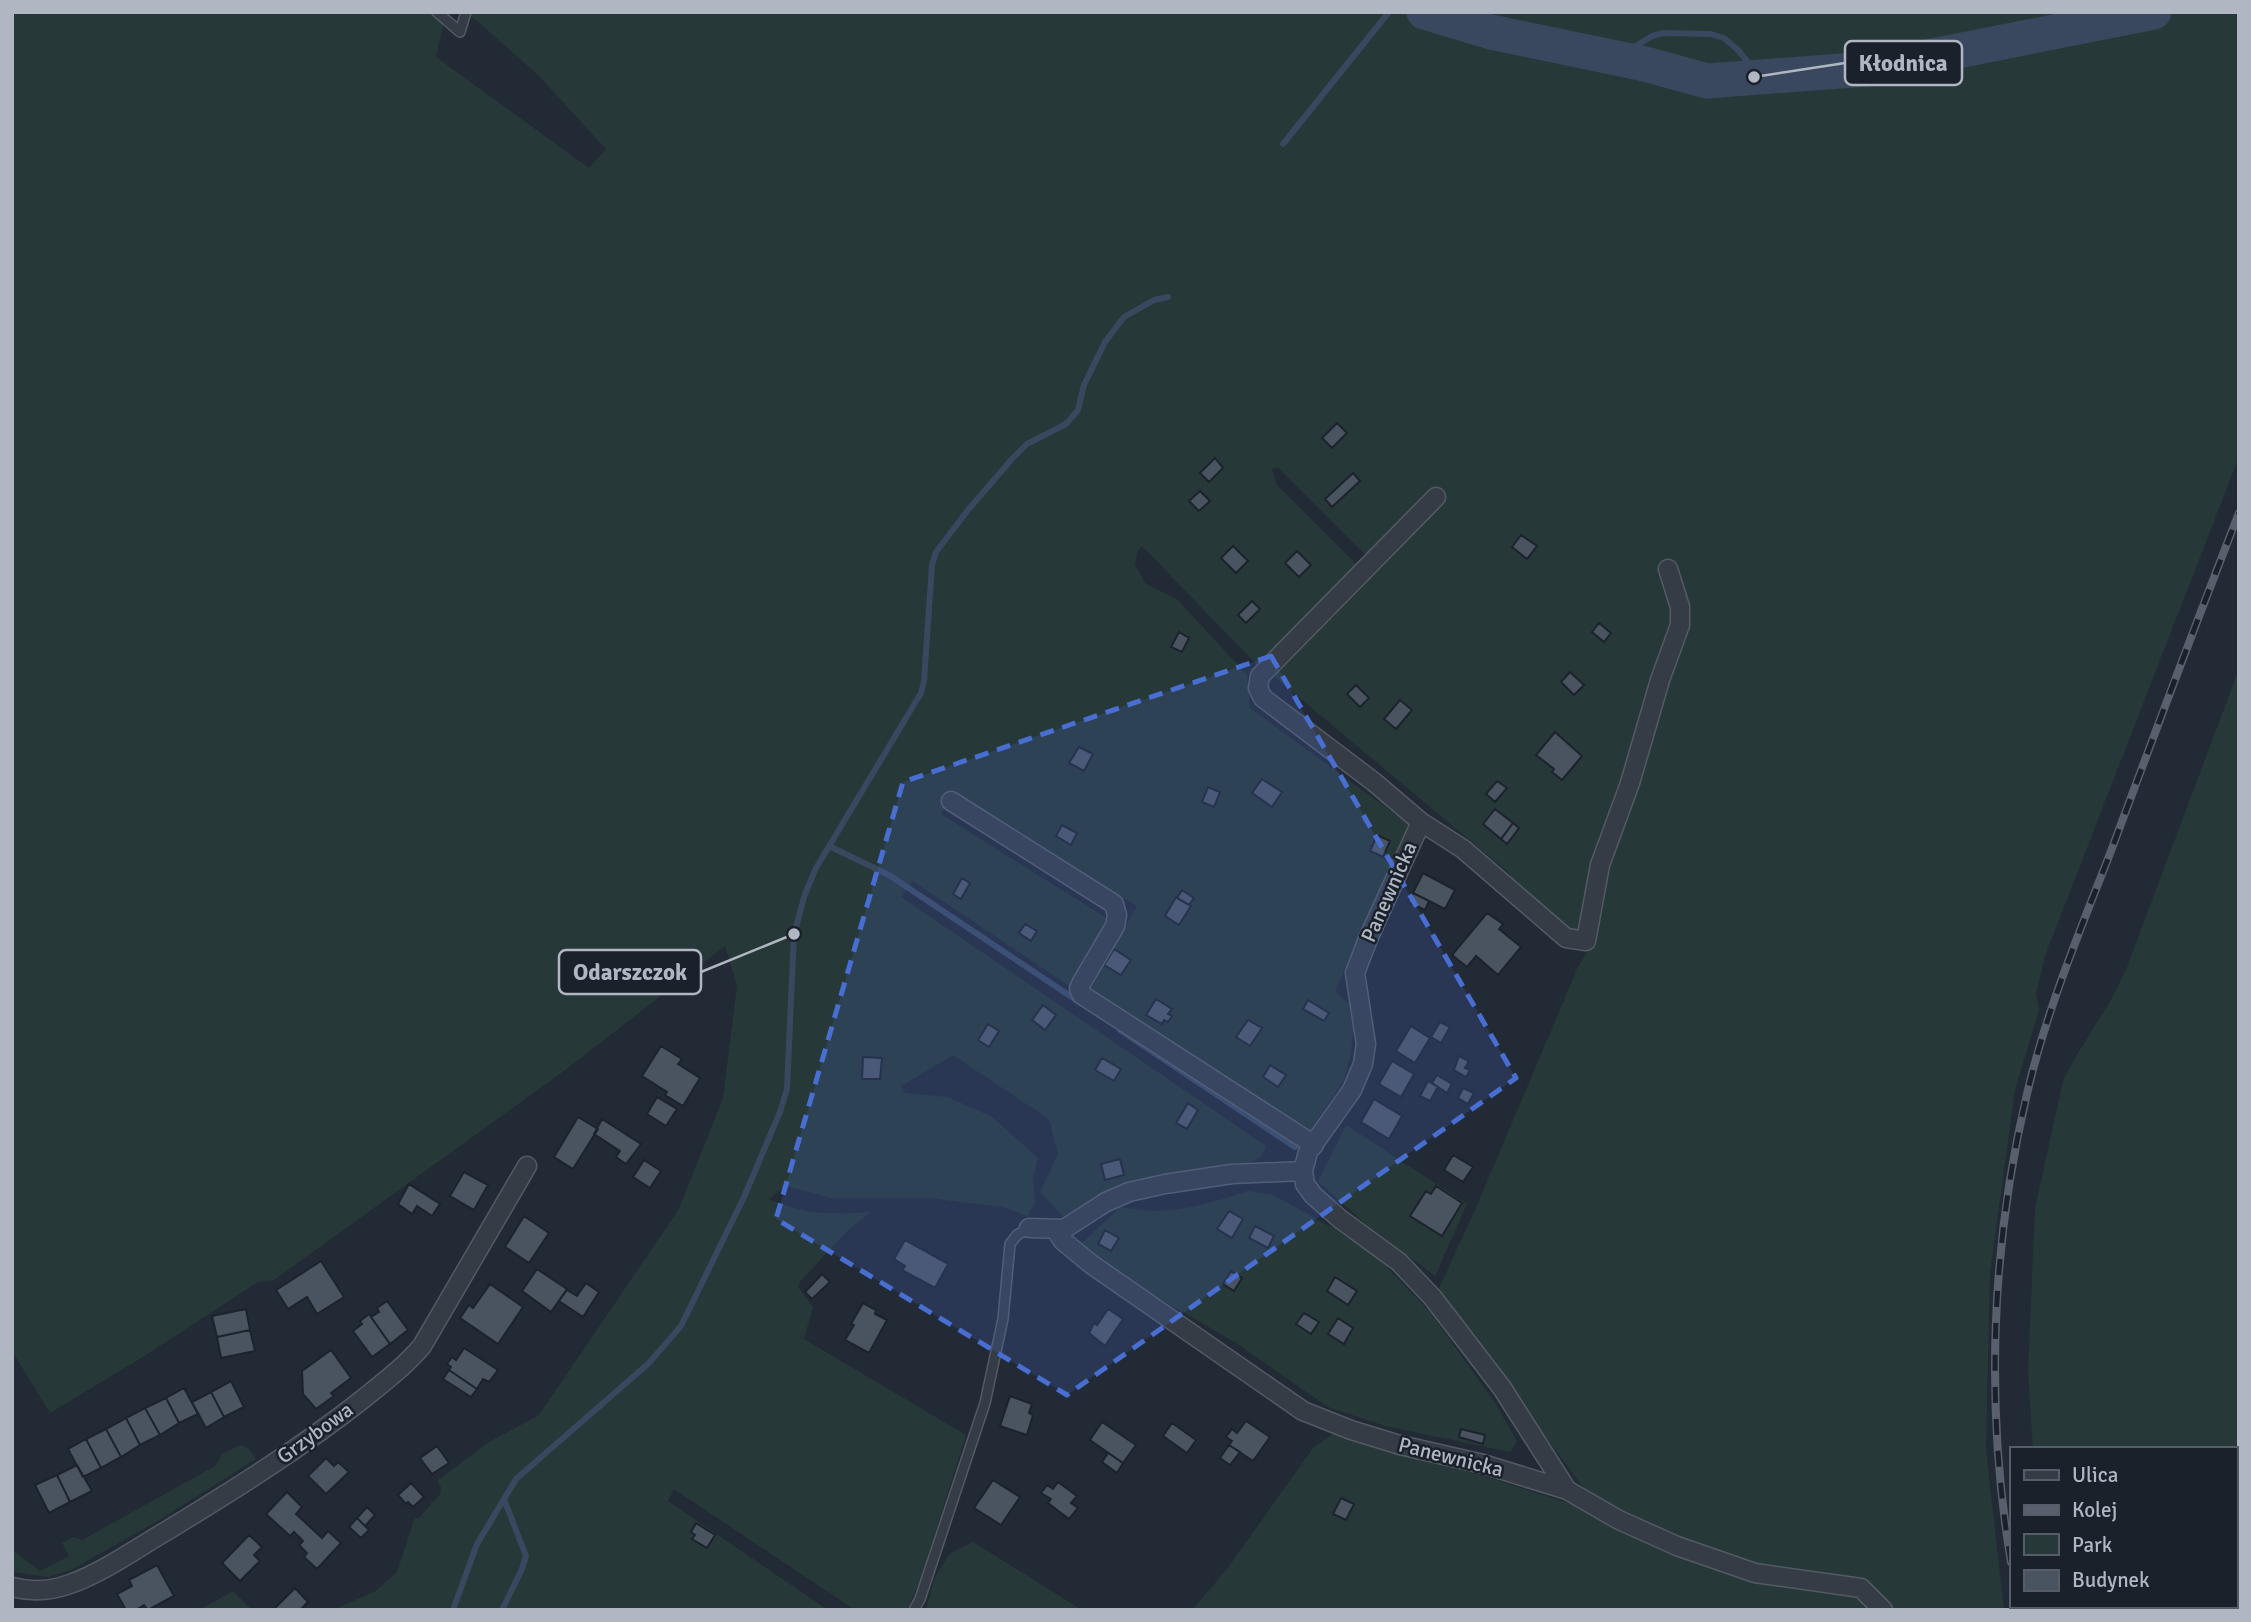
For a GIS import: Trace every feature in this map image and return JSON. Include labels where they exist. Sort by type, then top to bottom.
[{"type":"street","points":[[1420,822],[1374,782],[1263,698],[1258,688],[1260,676],[1436,497]]},
{"type":"street","name":"Panewnicka","points":[[1303,1171],[1308,1152],[1352,1090],[1363,1064],[1366,1044],[1355,973],[1420,822],[1463,849],[1566,938],[1586,941],[1600,865],[1630,783],[1660,680],[1680,625],[1680,607],[1668,569]]},
{"type":"street","points":[[951,801],[1114,904],[1117,915],[1115,926],[1082,982],[1079,989],[1082,995],[1314,1145]]},
{"type":"street","name":"Grzybowa","points":[[12,1587],[35,1591],[51,1590],[80,1580],[104,1567],[290,1453],[409,1361],[422,1346],[527,1166]]},
{"type":"street","points":[[1029,1228],[1064,1229],[1106,1202],[1129,1192],[1165,1184],[1232,1174],[1303,1171],[1305,1184],[1314,1195],[1340,1219],[1399,1262],[1433,1298],[1502,1388],[1567,1490]]},
{"type":"street","name":"Panewnicka","points":[[1055,1229],[1063,1241],[1091,1264],[1303,1411],[1400,1445],[1483,1464],[1567,1490],[1619,1520],[1677,1546],[1755,1573],[1861,1588],[1883,1610]]},
{"type":"lane","points":[[437,12],[460,32],[466,12]]},
{"type":"lane","points":[[914,1610],[920,1599],[985,1403],[1003,1319],[1010,1244],[1017,1235],[1029,1228]]},
{"type":"highlighted area","points":[[1271,656],[1516,1078],[1067,1395],[776,1219],[903,782]]},
{"type":"green space","points":[[12,12],[446,12],[436,57],[589,168],[606,149],[537,74],[467,12],[2239,12],[2239,457],[2045,956],[2036,994],[2039,1010],[2015,1090],[1990,1273],[1986,1449],[2004,1610],[1192,1610],[1227,1569],[1313,1448],[1338,1430],[1578,1506],[1586,1491],[1454,1315],[1439,1288],[1578,967],[1593,942],[1608,867],[1675,614],[1580,929],[1574,932],[1513,884],[1509,873],[1271,674],[1444,496],[1435,488],[1369,558],[1278,467],[1272,469],[1277,485],[1359,567],[1260,668],[1142,546],[1137,552],[1135,565],[1146,584],[1178,600],[1247,675],[1250,708],[1410,825],[1335,991],[1349,1004],[1355,1018],[1350,1058],[1344,1080],[1308,1134],[1090,990],[1137,906],[954,791],[941,814],[1108,919],[1109,926],[1072,988],[913,881],[901,897],[1266,1146],[1261,1156],[1253,1162],[1101,1196],[1065,1218],[1040,1192],[1058,1154],[1049,1119],[953,1055],[901,1086],[905,1093],[948,1097],[992,1117],[1038,1158],[1033,1179],[1035,1202],[1028,1216],[1002,1207],[928,1198],[832,1198],[786,1186],[769,1199],[819,1213],[871,1212],[848,1230],[799,1283],[798,1287],[813,1307],[804,1339],[966,1435],[920,1581],[907,1610],[855,1610],[674,1489],[668,1501],[828,1610],[333,1610],[376,1591],[397,1572],[415,1517],[418,1519],[440,1494],[441,1487],[437,1481],[489,1442],[539,1415],[679,1209],[723,1098],[737,986],[725,946],[564,1071],[274,1280],[258,1282],[143,1357],[50,1413],[12,1351]]},
{"type":"green space","points":[[2239,669],[2239,1610],[2062,1608],[2237,1608],[2237,1447],[2033,1447],[2028,1372],[2035,1208],[2063,1081],[2111,1000],[2127,967]]},
{"type":"green space","points":[[1346,1125],[1467,1204],[1435,1276],[1364,1223],[1318,1181]]},
{"type":"green space","points":[[1248,1191],[1273,1195],[1333,1228],[1380,1260],[1430,1312],[1494,1401],[1517,1441],[1510,1452],[1385,1426],[1328,1407],[1236,1343],[1150,1293],[1081,1244],[1121,1207],[1154,1211],[1186,1208]]},
{"type":"green space","points":[[241,1445],[249,1449],[256,1459],[161,1519],[71,1570],[48,1577],[12,1572],[12,1550],[40,1571],[69,1556],[62,1543],[73,1537],[82,1540],[215,1466],[223,1453]]},
{"type":"green space","points":[[973,1542],[1082,1610],[926,1610],[934,1579],[950,1553]]},
{"type":"green space","points":[[233,1591],[252,1610],[199,1610]]},
{"type":"building","points":[[1337,423],[1347,433],[1332,448],[1322,438]]},
{"type":"building","points":[[1215,458],[1223,468],[1209,482],[1200,473]]},
{"type":"building","points":[[1353,473],[1360,481],[1332,507],[1325,499]]},
{"type":"building","points":[[1200,491],[1210,501],[1199,511],[1189,501]]},
{"type":"building","points":[[1521,535],[1537,546],[1527,559],[1512,547]]},
{"type":"building","points":[[1233,546],[1248,561],[1236,573],[1221,558]]},
{"type":"building","points":[[1297,551],[1311,565],[1299,577],[1285,563]]},
{"type":"building","points":[[1252,601],[1260,609],[1246,623],[1238,615]]},
{"type":"building","points":[[1599,623],[1611,633],[1604,642],[1592,632]]},
{"type":"building","points":[[1179,632],[1189,638],[1182,652],[1171,647]]},
{"type":"building","points":[[1570,672],[1584,685],[1574,695],[1561,682]]},
{"type":"building","points":[[1356,685],[1369,698],[1360,707],[1347,694]]},
{"type":"building","points":[[1400,700],[1412,710],[1396,729],[1384,719]]},
{"type":"building","points":[[1555,732],[1582,756],[1562,780],[1552,772],[1554,769],[1536,755]]},
{"type":"building","points":[[1079,747],[1093,754],[1084,771],[1069,763]]},
{"type":"building","points":[[1262,779],[1282,792],[1272,807],[1252,793]]},
{"type":"building","points":[[1497,781],[1507,788],[1495,802],[1486,794]]},
{"type":"building","points":[[1208,787],[1220,792],[1214,807],[1202,802]]},
{"type":"building","points":[[1495,809],[1513,823],[1501,839],[1483,824]]},
{"type":"building","points":[[1513,823],[1519,828],[1507,844],[1501,839]]},
{"type":"building","points":[[1062,825],[1077,833],[1071,845],[1056,836]]},
{"type":"building","points":[[1377,835],[1390,841],[1383,857],[1370,851]]},
{"type":"building","points":[[1423,873],[1455,890],[1445,909],[1413,893]]},
{"type":"building","points":[[962,878],[970,883],[961,899],[953,894]]},
{"type":"building","points":[[1182,890],[1194,898],[1189,905],[1177,898]]},
{"type":"building","points":[[1413,893],[1429,901],[1425,910],[1408,902]]},
{"type":"building","points":[[1176,897],[1191,906],[1179,925],[1165,916]]},
{"type":"building","points":[[1487,913],[1503,924],[1499,929],[1521,947],[1498,975],[1476,956],[1467,967],[1452,955]]},
{"type":"building","points":[[1025,924],[1037,931],[1031,941],[1019,933]]},
{"type":"building","points":[[1114,949],[1131,960],[1121,975],[1104,965]]},
{"type":"building","points":[[1156,999],[1172,1009],[1168,1014],[1172,1016],[1168,1022],[1164,1020],[1162,1024],[1146,1015]]},
{"type":"building","points":[[1308,1000],[1329,1013],[1324,1021],[1303,1009]]},
{"type":"building","points":[[1043,1005],[1056,1015],[1045,1030],[1032,1020]]},
{"type":"building","points":[[1248,1020],[1262,1028],[1250,1046],[1236,1037]]},
{"type":"building","points":[[1440,1022],[1450,1027],[1441,1043],[1431,1037]]},
{"type":"building","points":[[988,1024],[999,1031],[989,1047],[978,1040]]},
{"type":"building","points":[[1411,1026],[1430,1038],[1415,1063],[1396,1051]]},
{"type":"building","points":[[661,1046],[682,1059],[678,1064],[700,1078],[683,1106],[642,1076]]},
{"type":"building","points":[[1459,1056],[1469,1061],[1465,1068],[1470,1070],[1466,1077],[1454,1070]]},
{"type":"building","points":[[863,1057],[882,1058],[880,1079],[862,1079]]},
{"type":"building","points":[[1102,1058],[1121,1069],[1114,1081],[1095,1070]]},
{"type":"building","points":[[1392,1061],[1414,1074],[1401,1097],[1379,1084]]},
{"type":"building","points":[[1270,1065],[1286,1075],[1278,1087],[1263,1077]]},
{"type":"building","points":[[1437,1075],[1452,1084],[1447,1093],[1432,1083]]},
{"type":"building","points":[[1428,1081],[1438,1087],[1430,1101],[1420,1096]]},
{"type":"building","points":[[1463,1088],[1474,1093],[1468,1104],[1458,1098]]},
{"type":"building","points":[[657,1097],[677,1109],[666,1126],[647,1114]]},
{"type":"building","points":[[1374,1099],[1402,1116],[1389,1139],[1361,1122]]},
{"type":"building","points":[[1188,1103],[1198,1110],[1187,1129],[1176,1123]]},
{"type":"building","points":[[578,1117],[598,1129],[573,1169],[554,1157]]},
{"type":"building","points":[[602,1119],[641,1144],[626,1164],[616,1157],[620,1151],[594,1134]]},
{"type":"building","points":[[1453,1155],[1473,1167],[1463,1182],[1444,1170]]},
{"type":"building","points":[[1120,1159],[1124,1175],[1105,1180],[1101,1164]]},
{"type":"building","points":[[644,1160],[661,1171],[650,1188],[633,1177]]},
{"type":"building","points":[[464,1172],[488,1185],[474,1210],[450,1196]]},
{"type":"building","points":[[409,1184],[440,1204],[432,1216],[417,1206],[412,1214],[398,1204]]},
{"type":"building","points":[[1436,1186],[1462,1203],[1442,1236],[1410,1216],[1426,1191],[1431,1194]]},
{"type":"building","points":[[1229,1211],[1243,1219],[1232,1238],[1217,1229]]},
{"type":"building","points":[[524,1216],[549,1233],[529,1263],[505,1247]]},
{"type":"building","points":[[1255,1226],[1274,1236],[1268,1248],[1249,1238]]},
{"type":"building","points":[[1105,1230],[1119,1238],[1111,1251],[1098,1244]]},
{"type":"building","points":[[905,1240],[948,1264],[935,1288],[902,1270],[905,1266],[894,1259]]},
{"type":"building","points":[[321,1261],[344,1297],[317,1314],[307,1297],[288,1309],[276,1290]]},
{"type":"building","points":[[537,1269],[567,1289],[551,1312],[522,1291]]},
{"type":"building","points":[[1231,1271],[1242,1278],[1234,1291],[1223,1284]]},
{"type":"building","points":[[822,1274],[830,1282],[812,1299],[805,1292]]},
{"type":"building","points":[[1335,1277],[1357,1291],[1348,1305],[1327,1291]]},
{"type":"building","points":[[586,1283],[599,1292],[583,1317],[559,1301],[567,1290],[577,1296]]},
{"type":"building","points":[[490,1284],[523,1307],[498,1344],[460,1318],[469,1305],[473,1308]]},
{"type":"building","points":[[387,1301],[408,1330],[390,1344],[371,1317],[379,1312],[377,1308]]},
{"type":"building","points":[[863,1303],[887,1320],[869,1353],[845,1340]]},
{"type":"building","points":[[246,1309],[250,1330],[217,1337],[212,1316]]},
{"type":"building","points":[[1108,1309],[1123,1319],[1105,1346],[1089,1333],[1094,1323],[1097,1325]]},
{"type":"building","points":[[1304,1313],[1319,1322],[1311,1334],[1296,1324]]},
{"type":"building","points":[[369,1314],[390,1344],[372,1357],[353,1331]]},
{"type":"building","points":[[1338,1318],[1353,1328],[1344,1344],[1328,1334]]},
{"type":"building","points":[[250,1330],[255,1351],[221,1358],[217,1337]]},
{"type":"building","points":[[464,1348],[498,1370],[489,1382],[483,1379],[477,1389],[449,1370],[451,1367],[447,1364],[452,1357],[456,1360]]},
{"type":"building","points":[[331,1350],[351,1378],[331,1393],[334,1396],[316,1409],[303,1394],[302,1371]]},
{"type":"building","points":[[449,1370],[477,1389],[471,1397],[443,1379]]},
{"type":"building","points":[[231,1381],[244,1407],[224,1417],[211,1392]]},
{"type":"building","points":[[184,1388],[198,1414],[179,1423],[166,1398]]},
{"type":"building","points":[[211,1392],[224,1417],[206,1428],[192,1402]]},
{"type":"building","points":[[1010,1396],[1032,1404],[1029,1413],[1033,1415],[1027,1435],[1000,1426]]},
{"type":"building","points":[[166,1398],[179,1423],[160,1435],[145,1408]]},
{"type":"building","points":[[145,1408],[160,1435],[140,1445],[126,1418]]},
{"type":"building","points":[[126,1418],[140,1445],[121,1457],[106,1429]]},
{"type":"building","points":[[1246,1421],[1270,1437],[1253,1461],[1229,1445],[1232,1441],[1226,1437],[1232,1429],[1237,1433]]},
{"type":"building","points":[[1102,1422],[1136,1445],[1123,1463],[1090,1440]]},
{"type":"building","points":[[1172,1423],[1196,1440],[1187,1453],[1163,1436]]},
{"type":"building","points":[[106,1429],[121,1457],[101,1468],[86,1439]]},
{"type":"building","points":[[1461,1429],[1485,1435],[1483,1444],[1459,1437]]},
{"type":"building","points":[[86,1439],[101,1468],[83,1477],[68,1449]]},
{"type":"building","points":[[1229,1445],[1240,1452],[1230,1465],[1220,1458]]},
{"type":"building","points":[[437,1446],[449,1463],[432,1474],[420,1458]]},
{"type":"building","points":[[1108,1453],[1123,1463],[1117,1473],[1102,1462]]},
{"type":"building","points":[[326,1458],[334,1466],[338,1462],[349,1472],[326,1494],[308,1476]]},
{"type":"building","points":[[77,1465],[92,1491],[70,1502],[57,1475]]},
{"type":"building","points":[[57,1475],[70,1502],[49,1513],[35,1485]]},
{"type":"building","points":[[993,1480],[1020,1497],[1001,1525],[974,1508]]},
{"type":"building","points":[[1058,1482],[1077,1496],[1071,1503],[1078,1508],[1069,1519],[1048,1503],[1051,1499],[1041,1493],[1047,1485],[1053,1489]]},
{"type":"building","points":[[411,1483],[424,1497],[413,1507],[398,1495]]},
{"type":"building","points":[[287,1492],[302,1507],[296,1514],[322,1538],[328,1531],[341,1543],[317,1569],[304,1557],[307,1553],[299,1545],[303,1541],[294,1532],[290,1536],[266,1514]]},
{"type":"building","points":[[1341,1498],[1354,1504],[1346,1520],[1333,1514]]},
{"type":"building","points":[[367,1507],[375,1515],[365,1526],[357,1518]]},
{"type":"building","points":[[357,1518],[369,1530],[361,1538],[349,1527]]},
{"type":"building","points":[[696,1523],[715,1535],[707,1548],[692,1539],[695,1535],[691,1532]]},
{"type":"building","points":[[249,1535],[262,1547],[254,1555],[260,1561],[240,1581],[222,1563]]},
{"type":"building","points":[[157,1565],[174,1596],[148,1610],[144,1605],[136,1610],[126,1610],[117,1594],[132,1586],[129,1580]]},
{"type":"building","points":[[295,1588],[308,1602],[300,1610],[273,1610]]},
{"type":"waterway","points":[[1283,144],[1389,12]]},
{"type":"waterway","points":[[1424,12],[1491,32],[1645,64],[1707,81],[1867,69],[2154,12]]},
{"type":"waterway","points":[[1616,58],[1652,36],[1663,33],[1711,34],[1724,38],[1738,50],[1751,66],[1754,77]]},
{"type":"waterway","points":[[453,1610],[477,1544],[516,1479],[649,1363],[681,1326],[744,1197],[787,1089],[794,934],[805,894],[816,868],[921,693],[932,565],[936,552],[1012,459],[1027,444],[1066,424],[1078,410],[1084,385],[1105,342],[1124,317],[1154,300],[1168,297]]},
{"type":"waterway","points":[[829,846],[889,875],[1082,1004]]},
{"type":"waterway","points":[[1120,1030],[1295,1147]]},
{"type":"waterway","points":[[502,1610],[526,1556],[504,1499]]},
{"type":"railway","points":[[2010,1555],[1997,1445],[1996,1327],[2006,1209],[2027,1094],[2064,971],[2239,513]]},
{"type":"place","name":"Kłodnica","points":[[1754,77]]},
{"type":"place","name":"Odarszczok","points":[[794,934]]}]
